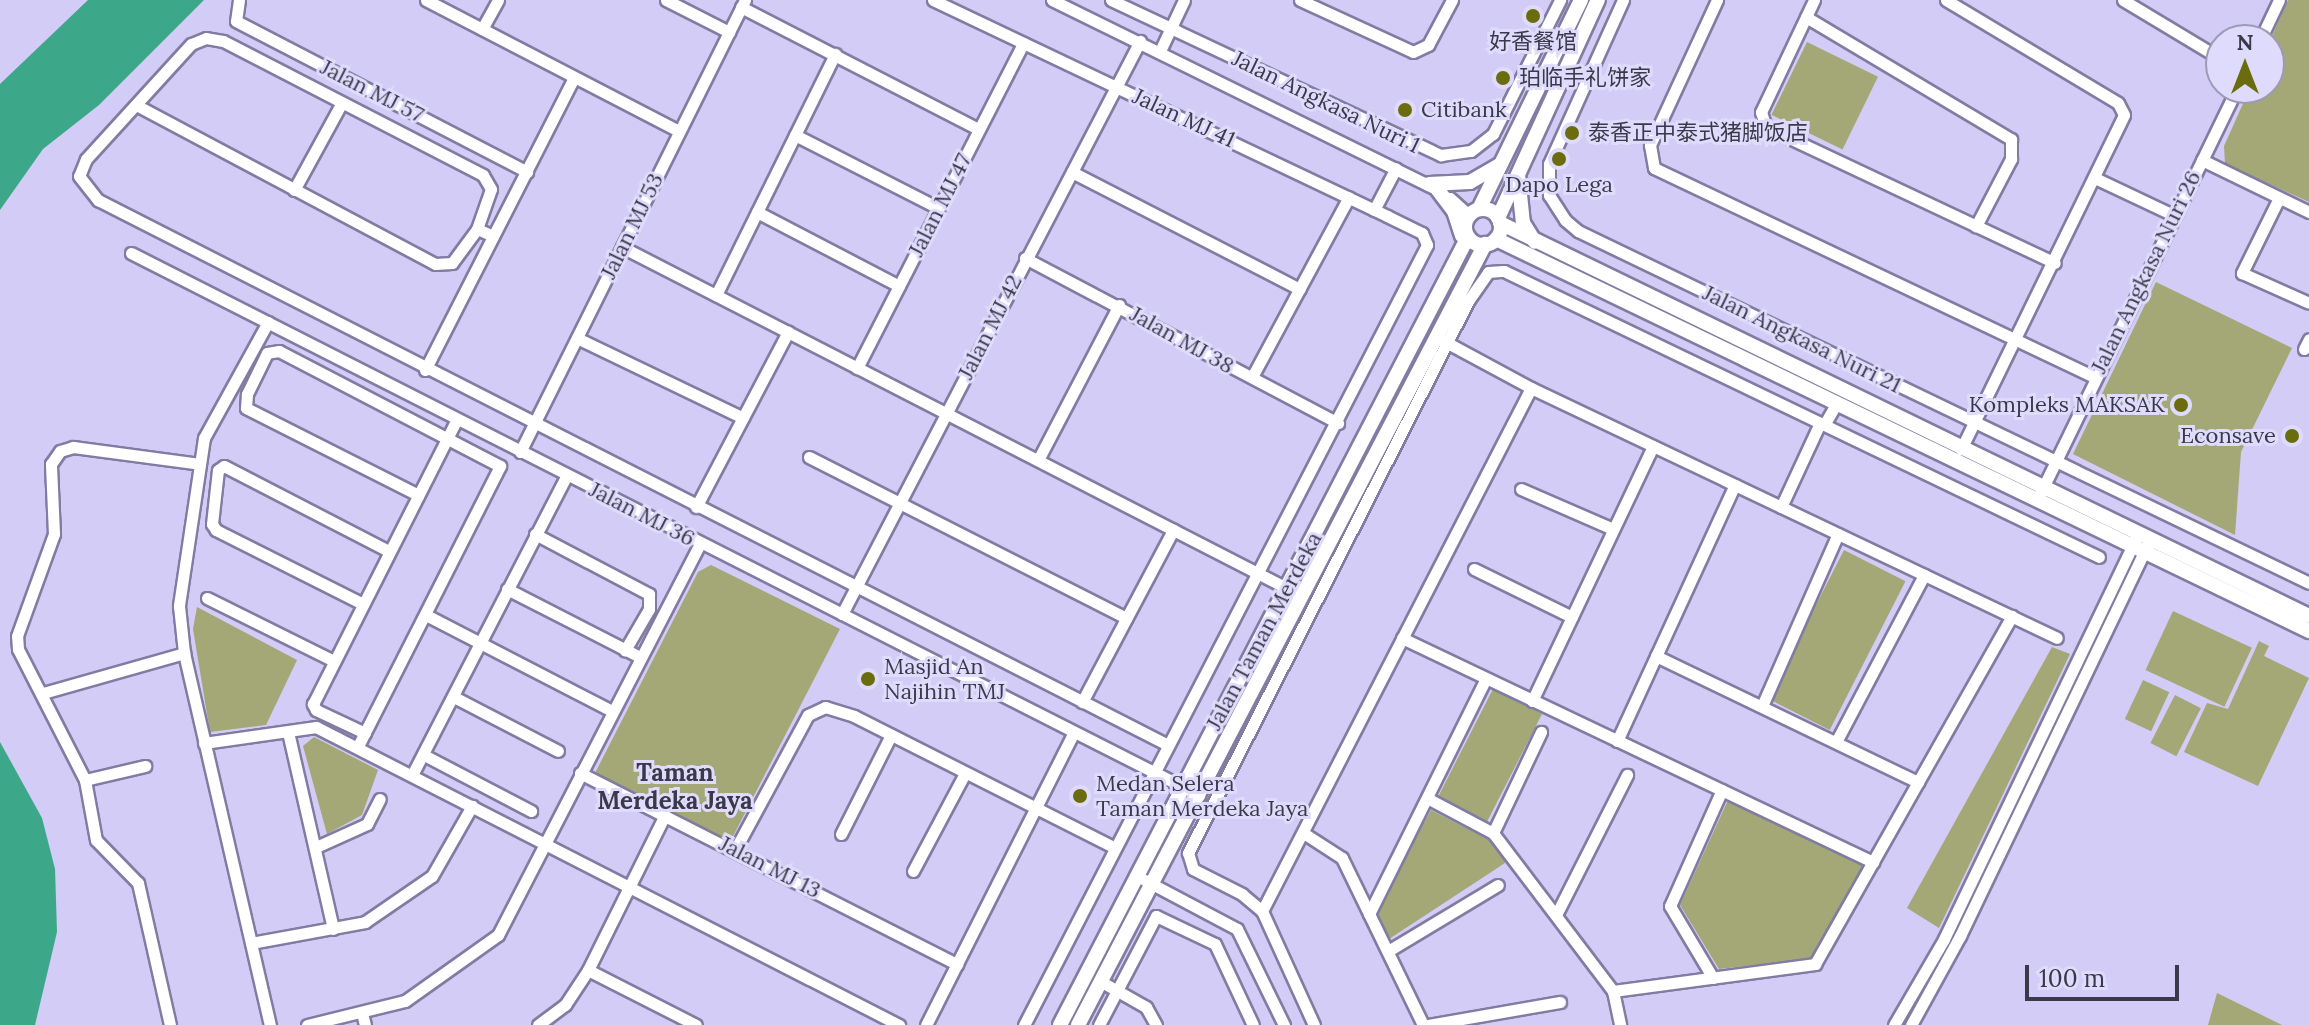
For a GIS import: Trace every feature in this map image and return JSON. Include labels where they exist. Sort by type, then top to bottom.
[{"type":"main road","points":[[1581,0],[1505,159],[1465,226],[1468,237],[1531,258],[1836,404],[2040,495],[2309,631]]},
{"type":"main road","points":[[1490,242],[1519,167],[1598,0]]},
{"type":"main road","points":[[1456,255],[1460,223],[1434,187],[1470,182],[1493,172],[1505,159]]},
{"type":"main road","points":[[1519,167],[1523,223],[1536,243]]},
{"type":"main road","points":[[1474,212],[1499,220],[1536,243],[1961,449],[2040,495]]},
{"type":"main road","name":"Jalan Taman Merdeka","points":[[1060,1025],[1468,237]]},
{"type":"main road","name":"Jalan Taman Merdeka","points":[[1078,1025],[1154,884],[1300,595],[1441,339],[1472,263],[1490,242]]},
{"type":"main road","points":[[1472,263],[1503,248],[1531,258]]},
{"type":"main road","points":[[2140,545],[2309,616]]},
{"type":"street","name":"Jalan MJ 57","points":[[239,0],[236,21],[527,172]]},
{"type":"street","points":[[426,0],[679,131]]},
{"type":"street","points":[[482,29],[498,0]]},
{"type":"street","points":[[666,0],[729,32]]},
{"type":"street","name":"Jalan MJ 41","points":[[933,0],[1422,233],[1427,245],[1338,423]]},
{"type":"street","points":[[1052,0],[1434,187],[1474,212]]},
{"type":"street","name":"Jalan Angkasa Nuri 1","points":[[1111,0],[1427,151],[1455,155],[1484,144],[1493,134],[1560,0]]},
{"type":"street","points":[[1160,51],[1184,0]]},
{"type":"street","points":[[1300,0],[1413,52],[1428,45],[1452,0]]},
{"type":"street","name":"Jalan Angkasa Nuri 21","points":[[1623,0],[1553,150],[1547,181],[1555,208],[1578,231],[2309,583]]},
{"type":"street","points":[[1717,0],[1650,145],[1654,168],[2095,377]]},
{"type":"street","points":[[1814,0],[1761,112],[1762,122],[2055,263]]},
{"type":"street","points":[[1946,0],[2118,103],[2123,121],[1961,449]]},
{"type":"street","points":[[2123,0],[2205,50]]},
{"type":"street","points":[[2268,24],[2279,0]]},
{"type":"street","points":[[743,4],[978,129]]},
{"type":"street","name":"Jalan MJ 53","points":[[520,452],[743,4]]},
{"type":"street","points":[[1806,17],[2011,139],[2011,159],[1976,226]]},
{"type":"street","points":[[138,106],[435,264],[452,263],[477,229],[491,189],[483,175],[223,41],[206,38],[191,44],[82,168],[79,176],[98,200],[425,370],[1168,745]]},
{"type":"street","name":"Jalan MJ 42","points":[[842,614],[1140,41]]},
{"type":"street","name":"Jalan MJ 47","points":[[857,368],[1023,43]]},
{"type":"street","points":[[716,295],[835,54]]},
{"type":"street","points":[[425,370],[574,78]]},
{"type":"street","points":[[294,190],[341,104]]},
{"type":"street","name":"Jalan Angkasa Nuri 26","points":[[2040,495],[2229,104]]},
{"type":"street","points":[[795,135],[938,208]]},
{"type":"street","points":[[2202,160],[2309,212]]},
{"type":"street","points":[[1374,210],[1396,168]]},
{"type":"street","points":[[1072,172],[1300,289]]},
{"type":"street","points":[[2097,179],[2173,215]]},
{"type":"street","points":[[1252,377],[1349,197]]},
{"type":"street","points":[[2279,198],[2242,273],[2309,303]]},
{"type":"street","points":[[757,212],[899,286]]},
{"type":"street","points":[[477,229],[493,236]]},
{"type":"street","points":[[622,247],[1300,595]]},
{"type":"street","name":"Jalan MJ 36","points":[[131,253],[1199,795]]},
{"type":"street","name":"Jalan MJ 38","points":[[1025,258],[1338,423]]},
{"type":"street","points":[[1314,1025],[1262,911],[1242,894],[1193,869],[1188,853],[1441,339],[1482,276],[1504,271],[2099,557]]},
{"type":"street","points":[[1038,460],[1119,305]]},
{"type":"street","points":[[268,322],[204,438],[179,606],[184,653],[270,1025]]},
{"type":"street","points":[[696,507],[788,332]]},
{"type":"street","points":[[577,338],[743,418]]},
{"type":"street","points":[[1441,339],[1531,388],[2057,638]]},
{"type":"street","points":[[358,746],[500,466],[279,351],[267,353],[247,394],[246,408],[418,495]]},
{"type":"street","points":[[1262,911],[1305,834],[1531,388]]},
{"type":"street","points":[[1781,507],[1822,424],[1836,404]]},
{"type":"street","points":[[365,733],[316,710],[313,704],[457,419]]},
{"type":"street","points":[[1024,1025],[1338,423]]},
{"type":"street","points":[[1532,701],[1653,446]]},
{"type":"street","points":[[170,1025],[138,883],[96,840],[85,780],[18,649],[17,636],[54,534],[51,464],[60,451],[73,447],[200,464]]},
{"type":"street","points":[[809,457],[1126,618]]},
{"type":"street","points":[[363,604],[216,530],[212,524],[218,470],[224,466],[389,551]]},
{"type":"street","points":[[412,775],[566,476]]},
{"type":"street","points":[[1617,741],[1735,485]]},
{"type":"street","points":[[1521,489],[1613,529]]},
{"type":"street","points":[[1082,702],[1173,530]]},
{"type":"street","points":[[535,534],[649,594],[649,609],[625,650]]},
{"type":"street","points":[[1762,706],[1838,534]]},
{"type":"street","points":[[307,1025],[363,1019],[405,1001],[498,935],[700,544]]},
{"type":"street","points":[[1894,1025],[1944,939],[2140,545]]},
{"type":"street","points":[[1911,1025],[1960,936],[2140,545]]},
{"type":"street","points":[[1474,569],[1572,617]]},
{"type":"street","points":[[1836,742],[1924,575]]},
{"type":"street","points":[[507,589],[640,657]]},
{"type":"street","points":[[207,598],[334,661]]},
{"type":"street","points":[[426,615],[612,711]]},
{"type":"street","points":[[1613,991],[1815,964],[2012,616]]},
{"type":"street","points":[[1402,638],[1873,862]]},
{"type":"street","points":[[43,693],[184,653]]},
{"type":"street","points":[[1656,656],[1918,782]]},
{"type":"street","points":[[1369,914],[1486,678]]},
{"type":"street","points":[[454,697],[558,751]]},
{"type":"street","points":[[736,848],[808,715],[835,708],[1115,848]]},
{"type":"street","points":[[204,743],[316,727],[358,746],[627,890],[899,1025]]},
{"type":"street","points":[[288,732],[333,929]]},
{"type":"street","points":[[926,1025],[1074,732]]},
{"type":"street","points":[[1493,833],[1541,732]]},
{"type":"street","points":[[841,834],[891,735]]},
{"type":"street","points":[[424,755],[531,811]]},
{"type":"street","points":[[85,780],[145,766]]},
{"type":"street","name":"Jalan MJ 13","points":[[580,773],[736,848],[957,964]]},
{"type":"street","points":[[913,871],[965,773]]},
{"type":"street","points":[[1557,913],[1627,775]]},
{"type":"street","points":[[1713,978],[1670,906],[1722,790]]},
{"type":"street","points":[[1427,798],[1493,833],[1557,913],[1613,991],[1620,1025]]},
{"type":"street","points":[[316,847],[367,824],[380,799]]},
{"type":"street","points":[[251,943],[365,922],[422,887],[472,806]]},
{"type":"street","points":[[538,1025],[565,1005],[588,970],[665,815]]},
{"type":"street","points":[[1305,834],[1342,858],[1426,1025],[1560,1002]]},
{"type":"street","points":[[1137,876],[1237,929],[1284,1025]]},
{"type":"street","points":[[1388,951],[1498,885]]},
{"type":"street","points":[[1099,1025],[1156,916],[1215,944],[1253,1025]]},
{"type":"street","points":[[588,970],[696,1025]]},
{"type":"street","points":[[1100,981],[1146,1007],[1156,1025]]},
{"type":"shaded area","points":[[88,0],[204,0],[99,105],[43,149],[0,210],[0,84]]},
{"type":"shaded area","points":[[2288,0],[2309,0],[2309,202],[2225,164],[2224,146],[2243,104],[2285,104],[2285,24],[2277,24]]},
{"type":"shaded area","points":[[1807,42],[1878,77],[1842,149],[1771,115]]},
{"type":"shaded area","name":"Kompleks MAKSAK","points":[[2156,282],[2292,348],[2241,452],[2235,535],[2073,454]]},
{"type":"shaded area","points":[[1844,550],[1905,581],[1830,730],[1768,699]]},
{"type":"shaded area","points":[[711,565],[840,629],[729,844],[595,773],[698,572]]},
{"type":"shaded area","points":[[197,607],[297,660],[266,725],[210,732],[193,629]]},
{"type":"shaded area","points":[[2173,611],[2252,648],[2224,707],[2146,670]]},
{"type":"shaded area","points":[[2259,641],[2269,646],[2264,656],[2309,678],[2258,786],[2184,752],[2207,703],[2228,709]]},
{"type":"shaded area","points":[[2052,647],[2070,654],[1939,928],[1907,908]]},
{"type":"shaded area","points":[[2143,680],[2169,692],[2151,731],[2125,719]]},
{"type":"shaded area","points":[[1493,689],[1542,714],[1485,825],[1436,800]]},
{"type":"shaded area","points":[[2175,695],[2201,708],[2176,756],[2150,743]]},
{"type":"shaded area","points":[[314,737],[378,770],[362,815],[327,834],[303,746]]},
{"type":"shaded area","points":[[0,742],[42,818],[55,869],[57,932],[35,1025],[0,1025]]},
{"type":"shaded area","points":[[1729,798],[1864,864],[1810,959],[1719,969],[1680,905]]},
{"type":"shaded area","points":[[1431,810],[1499,845],[1505,863],[1386,941],[1374,915]]},
{"type":"shaded area","points":[[2217,993],[2282,1025],[2208,1025]]},
{"type":"place","name":"好香餐馆","points":[[1533,16]]},
{"type":"place","name":"珀临手礼饼家","points":[[1503,78]]},
{"type":"place","name":"Citibank","points":[[1405,110]]},
{"type":"place","name":"泰香正中泰式猪脚饭店","points":[[1572,133]]},
{"type":"place","name":"Dapo Lega","points":[[1559,159]]},
{"type":"place","name":"Kompleks MAKSAK","points":[[2181,405]]},
{"type":"place","name":"Econsave","points":[[2292,436]]},
{"type":"place","name":"Masjid An Najihin TMJ","points":[[868,679]]},
{"type":"place","name":"Medan Selera Taman Merdeka Jaya","points":[[1080,796]]},
{"type":"district","name":"Taman Merdeka Jaya","points":[[675,787]]}]
